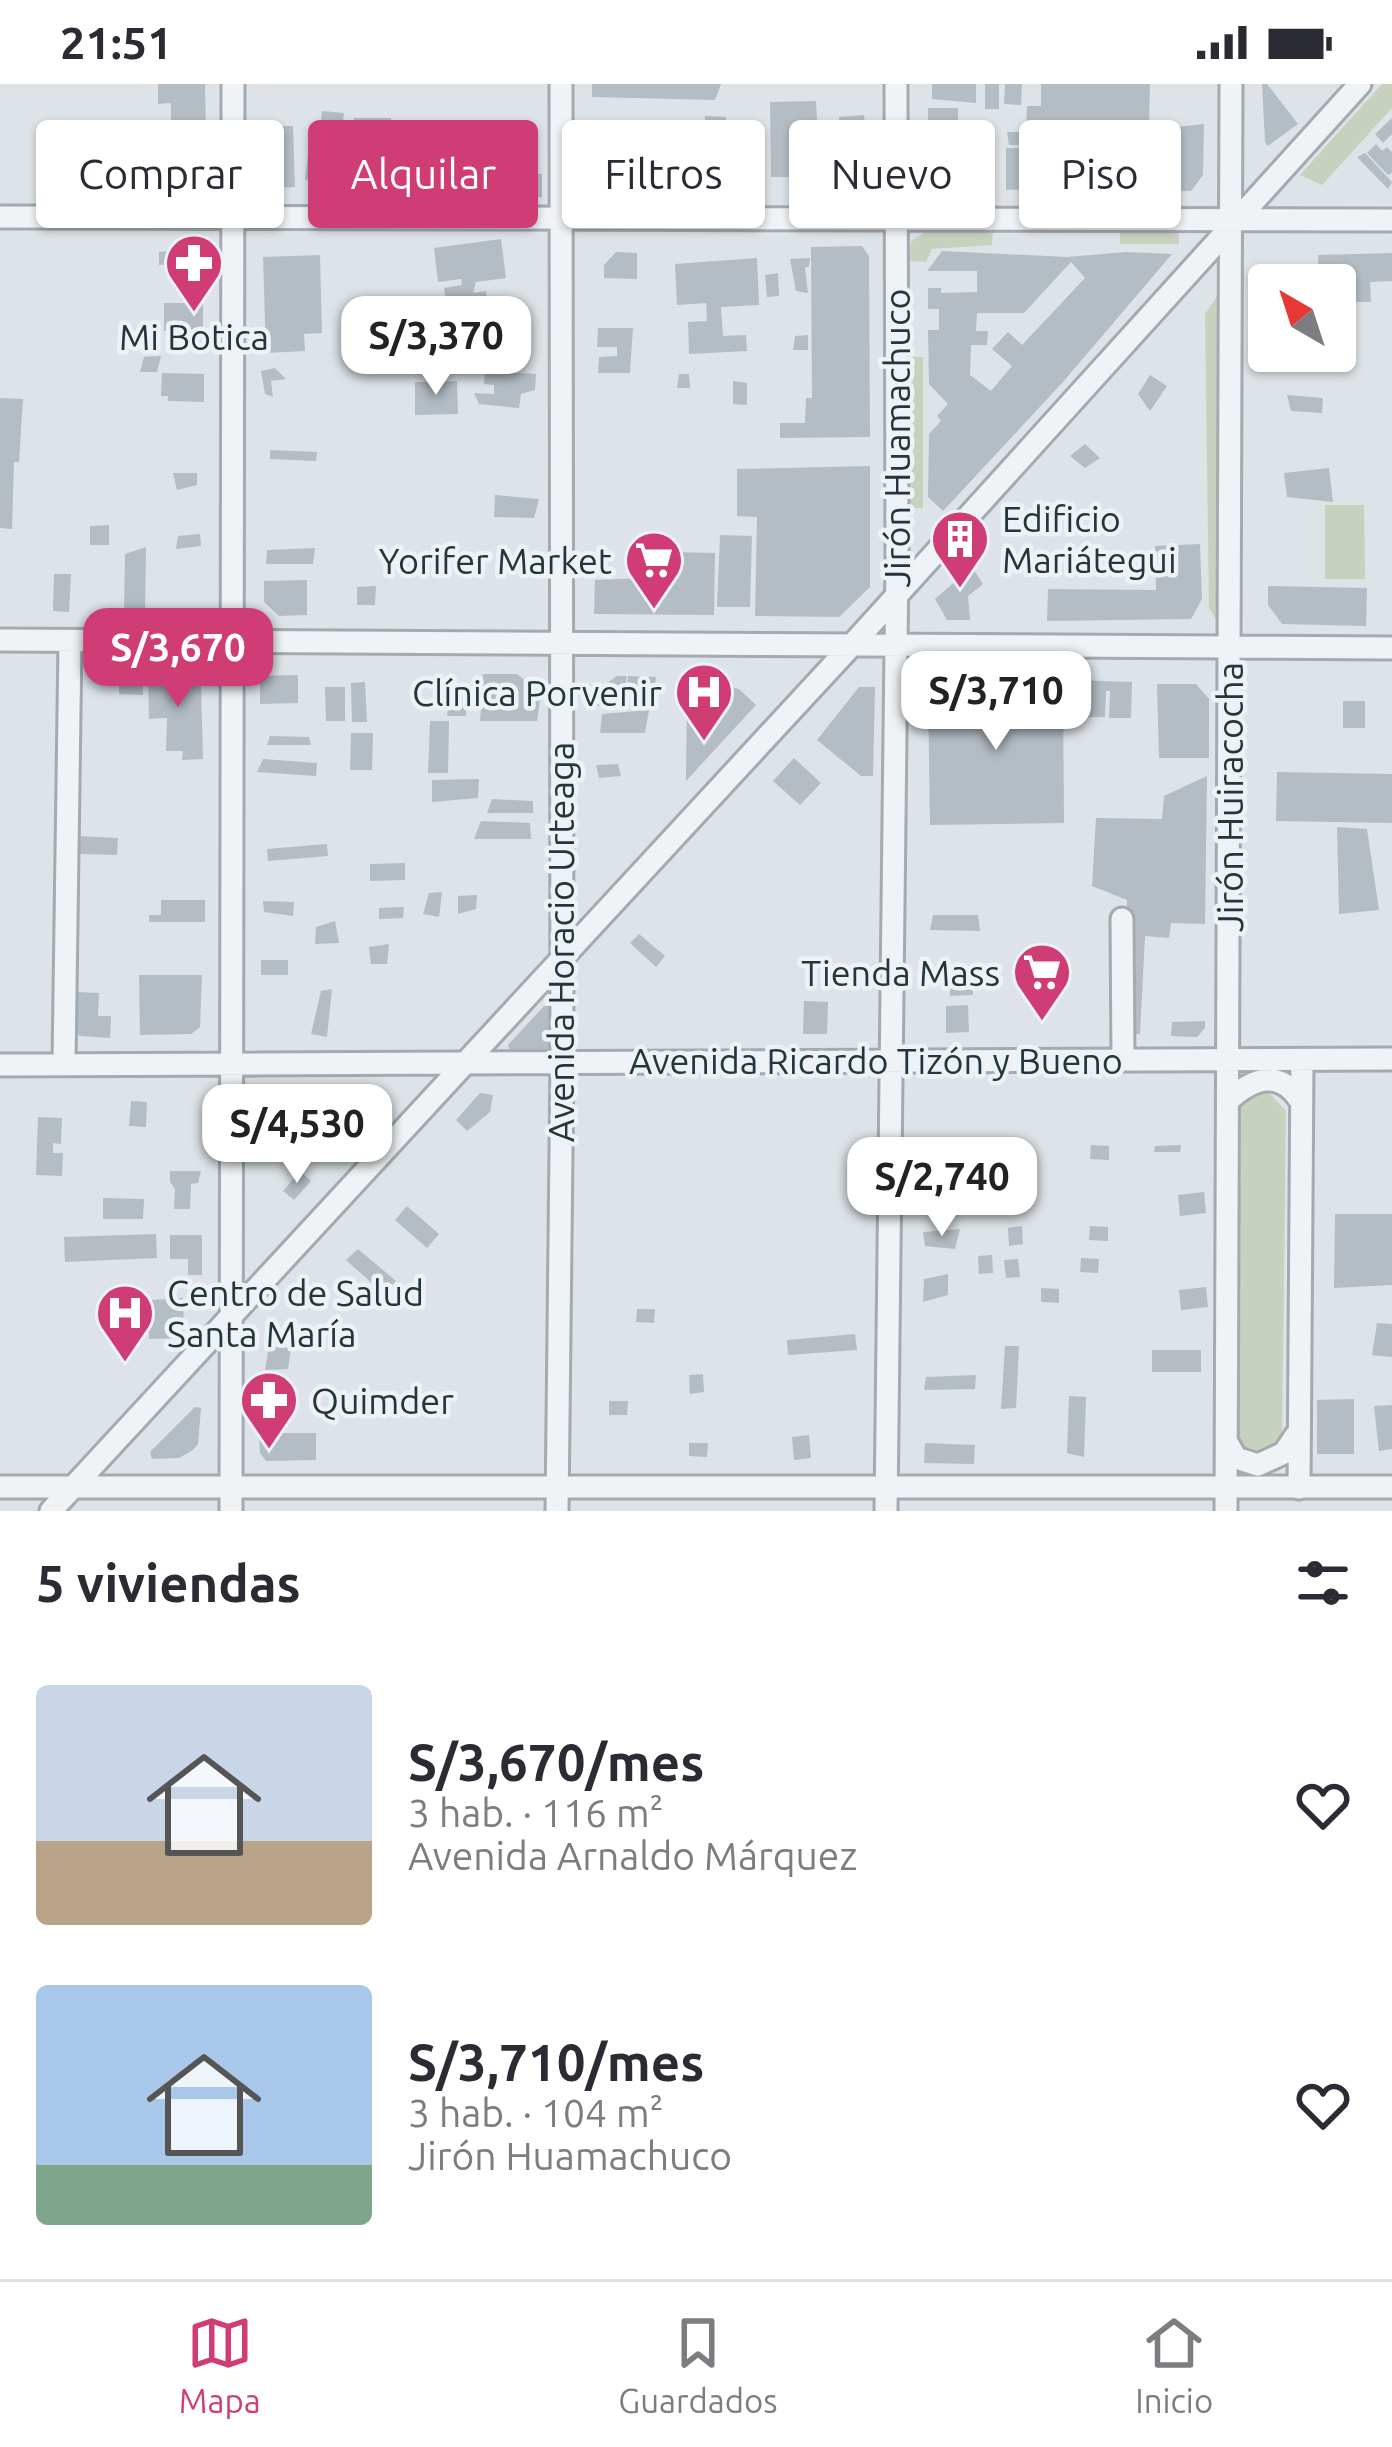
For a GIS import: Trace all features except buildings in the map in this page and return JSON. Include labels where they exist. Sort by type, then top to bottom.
[{"type":"street","points":[[233,84],[234,120]]},
{"type":"street","name":"Avenida Horacio Urteaga","points":[[557,1511],[562,1061],[561,84]]},
{"type":"street","name":"Jirón Huamachuco","points":[[896,84],[896,120]]},
{"type":"street","name":"Jirón Huiracocha","points":[[1226,1500],[1231,84]]},
{"type":"street","points":[[51,1511],[850,647],[1360,84]]},
{"type":"street","points":[[0,217],[36,217]]},
{"type":"street","points":[[284,217],[789,217]]},
{"type":"street","points":[[995,219],[1392,220]]},
{"type":"street","points":[[232,1511],[235,228]]},
{"type":"street","name":"Jirón Huamachuco","points":[[886,1511],[896,228]]},
{"type":"street","points":[[0,640],[1392,648]]},
{"type":"street","points":[[64,1064],[70,641]]},
{"type":"street","points":[[1122,919],[1123,1060]]},
{"type":"street","name":"Avenida Ricardo Tizón y Bueno","points":[[0,1065],[1392,1059]]},
{"type":"street","points":[[1299,1488],[1302,1060]]},
{"type":"street","points":[[1229,1100],[1244,1086],[1265,1078],[1286,1084],[1300,1100]]},
{"type":"street","points":[[1228,1444],[1236,1458],[1258,1465],[1284,1453],[1296,1435]]},
{"type":"street","points":[[0,1487],[886,1485],[1114,1488],[1226,1500],[1299,1488],[1392,1486]]},
{"type":"street","points":[[1114,1488],[1115,1511]]},
{"type":"green space","points":[[1382,84],[1392,84],[1392,108],[1322,185],[1300,175]]},
{"type":"green space","points":[[927,231],[993,231],[992,245],[932,249],[926,262],[908,261],[911,241]]},
{"type":"green space","points":[[1120,232],[1179,232],[1179,244],[1120,244]]},
{"type":"green space","points":[[1220,292],[1222,628],[1209,608],[1205,314]]},
{"type":"green space","points":[[907,357],[923,357],[923,508],[908,508]]},
{"type":"green space","points":[[1325,505],[1364,505],[1365,579],[1325,579]]},
{"type":"green space","points":[[1255,1090],[1268,1092],[1286,1111],[1282,1439],[1274,1449],[1251,1459],[1233,1439],[1235,1110]]},
{"type":"place","name":"Mi Botica","points":[[194,314]]},
{"type":"place","name":"Edificio Mariátegui","points":[[960,590]]},
{"type":"place","name":"Yorifer Market","points":[[654,611]]},
{"type":"place","name":"Clínica Porvenir","points":[[704,743]]},
{"type":"place","name":"Tienda Mass","points":[[1042,1023]]},
{"type":"place","name":"Centro de Salud Santa María","points":[[125,1364]]},
{"type":"place","name":"Quimder","points":[[269,1451]]}]
